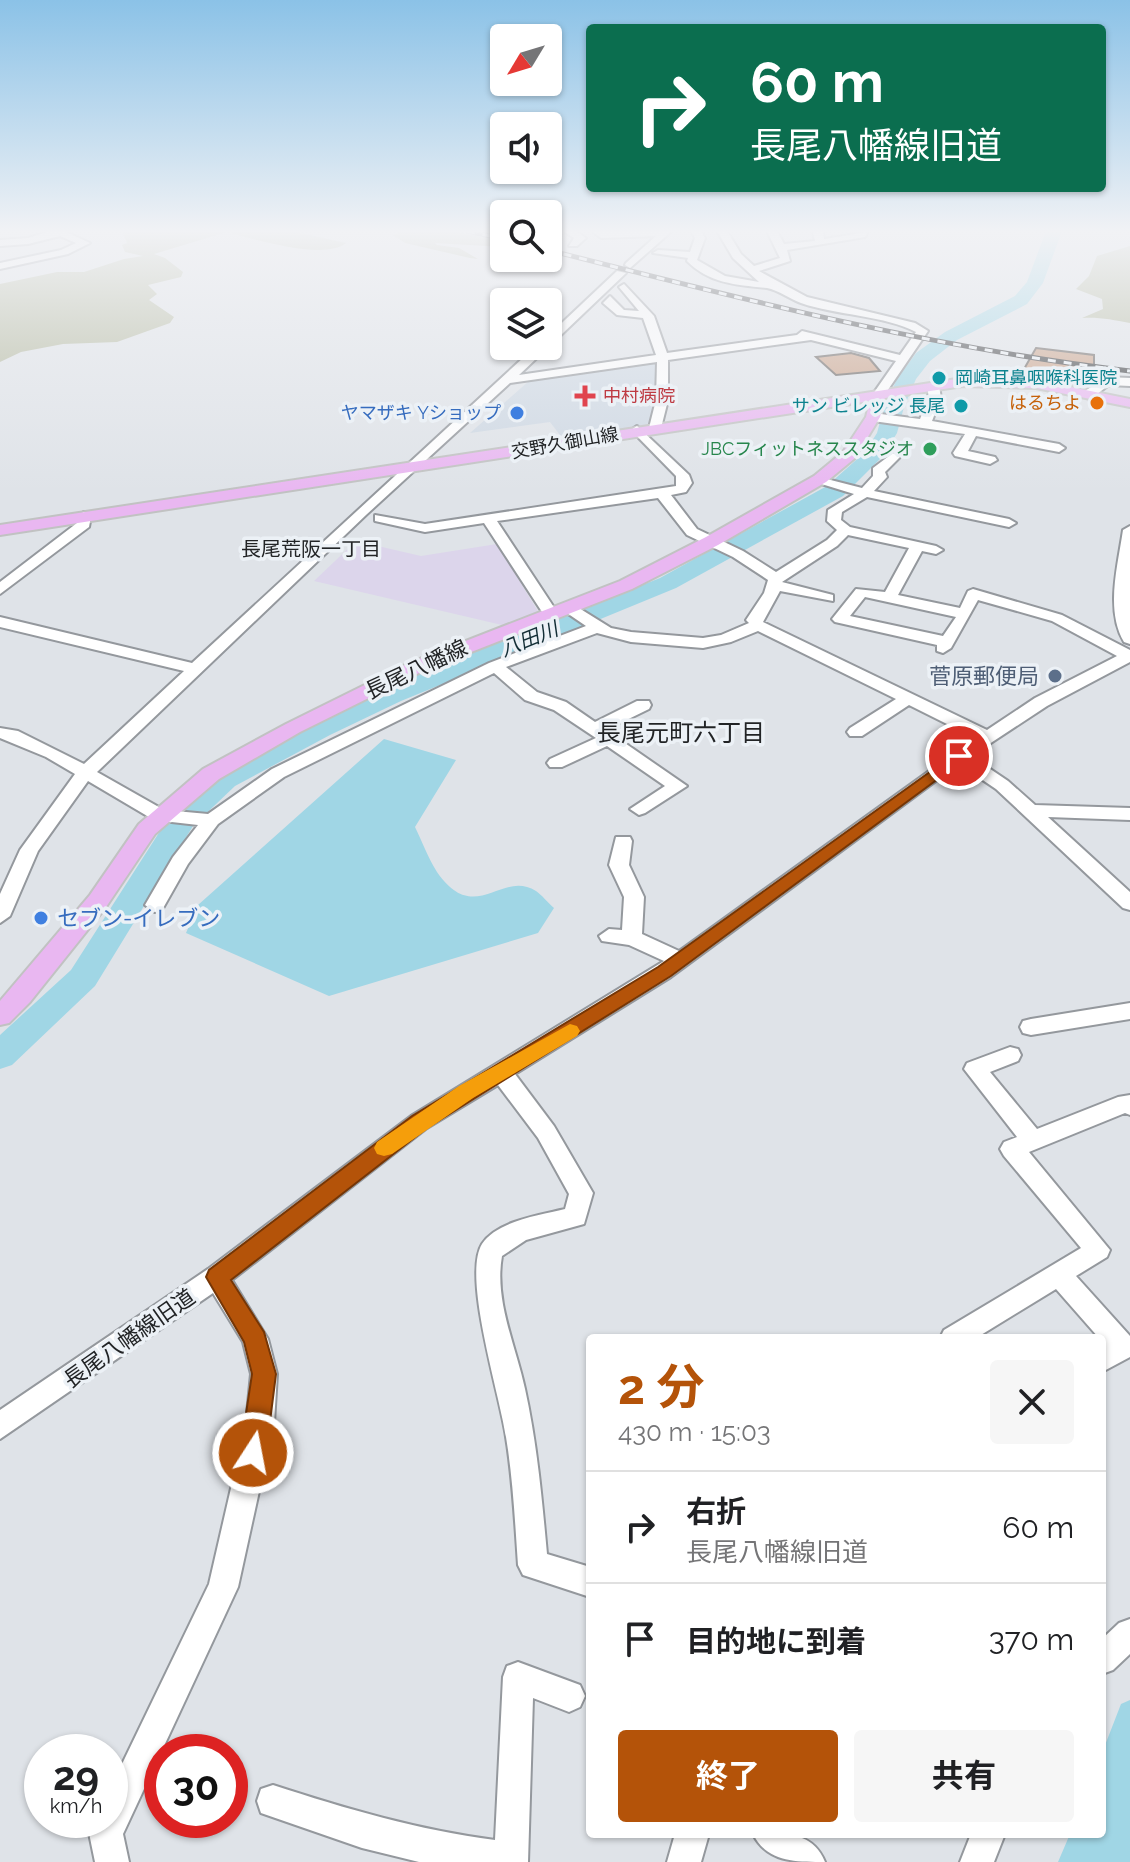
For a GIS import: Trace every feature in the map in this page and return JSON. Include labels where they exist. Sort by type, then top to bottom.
[{"type":"main road","name":"交野久御山線","points":[[0,530],[929,387],[1005,381],[1130,403]]},
{"type":"main road","name":"長尾八幡線","points":[[0,1016],[58,952],[98,901],[124,858],[211,774],[293,728],[458,649],[565,612],[715,542],[820,479],[849,455],[876,418],[885,393]]},
{"type":"street","points":[[648,318],[664,358],[664,400],[655,428]]},
{"type":"street","points":[[871,318],[919,328],[923,334],[903,359],[885,393]]},
{"type":"street","points":[[791,331],[903,359]]},
{"type":"street","points":[[507,380],[812,336]]},
{"type":"street","points":[[0,916],[29,850],[85,773],[361,512],[413,468],[528,360]]},
{"type":"street","points":[[1089,394],[1106,381],[1130,382]]},
{"type":"street","points":[[925,423],[935,398],[929,387]]},
{"type":"street","points":[[876,418],[925,423],[1059,448]]},
{"type":"street","points":[[380,518],[425,528],[681,489],[685,483],[682,475],[637,430]]},
{"type":"street","points":[[973,431],[960,453],[987,466],[1002,437]]},
{"type":"street","points":[[893,457],[878,471],[880,477],[865,493],[835,510],[834,521],[845,530],[936,550]]},
{"type":"street","points":[[820,479],[865,493],[1009,523]]},
{"type":"street","points":[[662,493],[692,532],[738,554],[776,582],[828,598]]},
{"type":"street","points":[[0,589],[84,524],[84,516]]},
{"type":"street","points":[[488,518],[565,612],[596,626],[631,637],[703,643],[725,639],[758,625]]},
{"type":"street","points":[[845,530],[832,543],[776,582],[754,620],[758,625],[989,738]]},
{"type":"street","points":[[1130,530],[1124,583],[1124,629],[1130,650]]},
{"type":"street","points":[[889,598],[918,546]]},
{"type":"street","points":[[965,614],[861,592],[840,619],[945,645],[965,614],[973,594],[1057,618],[1130,650]]},
{"type":"street","points":[[0,622],[197,669]]},
{"type":"street","points":[[155,905],[180,861],[212,820],[278,773],[495,666],[596,626]]},
{"type":"street","name":"長尾八幡線旧道","points":[[0,1426],[217,1277],[419,1122],[680,960],[959,756],[1041,702],[1130,650]]},
{"type":"street","points":[[495,666],[531,696],[560,706],[678,786],[639,809]]},
{"type":"street","points":[[856,732],[908,699]]},
{"type":"street","points":[[556,763],[643,705]]},
{"type":"street","points":[[0,733],[12,735],[52,753],[168,817],[212,820]]},
{"type":"street","points":[[959,756],[1002,785],[1126,895]]},
{"type":"street","points":[[1031,811],[1130,814]]},
{"type":"street","points":[[623,841],[619,865],[634,897],[632,938]]},
{"type":"street","points":[[609,936],[632,938],[680,960]]},
{"type":"street","points":[[1031,1027],[1130,1011]]},
{"type":"street","points":[[1010,1055],[975,1069],[1033,1141]]},
{"type":"street","points":[[500,1071],[546,1132],[581,1193],[575,1217],[532,1227],[496,1244],[489,1256],[490,1312],[510,1373],[525,1456],[533,1565],[586,1578]]},
{"type":"street","points":[[960,1334],[1098,1250],[1012,1149],[1126,1103],[1130,1106]]},
{"type":"street","points":[[1058,1274],[1123,1347],[1106,1358]]},
{"type":"street","points":[[112,1862],[106,1833],[223,1587],[260,1423],[264,1374],[255,1339],[217,1277]]},
{"type":"street","points":[[1106,1655],[1130,1634]]},
{"type":"street","points":[[273,1801],[362,1831],[434,1849],[511,1861],[518,1677],[569,1696]]},
{"type":"street","points":[[684,1862],[691,1838]]},
{"type":"street","points":[[775,1838],[808,1862]]},
{"type":"street","points":[[977,1862],[986,1838]]},
{"type":"shaded area","name":"中村病院","points":[[657,362],[660,402],[648,425],[563,439],[550,422],[470,433],[529,381]]},
{"type":"shaded area","points":[[356,541],[421,556],[497,544],[539,613],[502,625],[314,581]]},
{"type":"green space","points":[[0,318],[173,318],[170,323],[117,342],[63,344],[21,352],[0,362]]},
{"type":"green space","points":[[1082,318],[1130,318],[1130,323],[1101,318]]},
{"type":"water","points":[[384,739],[456,760],[415,827],[428,855],[451,888],[464,895],[488,894],[511,886],[536,891],[554,908],[538,933],[329,996],[186,933],[198,905]]},
{"type":"water","points":[[1130,1700],[1130,1862],[1058,1862],[1068,1838],[1106,1838],[1106,1743],[1121,1704]]},
{"type":"building","points":[[1036,348],[1094,355],[1094,369],[1078,385],[1020,376]]},
{"type":"building","points":[[851,353],[869,358],[880,371],[836,375],[816,357]]},
{"type":"waterway","name":"八田川","points":[[0,1056],[83,978],[157,864],[181,821],[225,780],[392,695],[668,583],[835,491],[873,456],[887,433],[894,407],[907,379],[923,357],[951,336],[986,318]]},
{"type":"railway","points":[[828,318],[983,349],[1130,371]]},
{"type":"slow traffic","points":[[384,1148],[466,1092],[570,1031]]},
{"type":"place","name":"岡崎耳鼻咽喉科医院","points":[[939,378]]},
{"type":"place","name":"中村病院","points":[[585,396]]},
{"type":"place","name":"はるちよ","points":[[1097,403]]},
{"type":"place","name":"サン ビレッジ 長尾","points":[[961,406]]},
{"type":"place","name":"ヤマザキ Yショップ","points":[[517,413]]},
{"type":"place","name":"JBCフィットネススタジオ","points":[[930,449]]},
{"type":"place","name":"菅原郵便局","points":[[1055,676]]},
{"type":"place","name":"セブン-イレブン","points":[[41,918]]},
{"type":"district","name":"長尾荒阪一丁目","points":[[311,549]]},
{"type":"district","name":"長尾元町六丁目","points":[[681,733]]},
{"type":"route","points":[[253,1453],[260,1423],[264,1374],[255,1339],[217,1277],[419,1122],[664,972],[959,756]]}]
